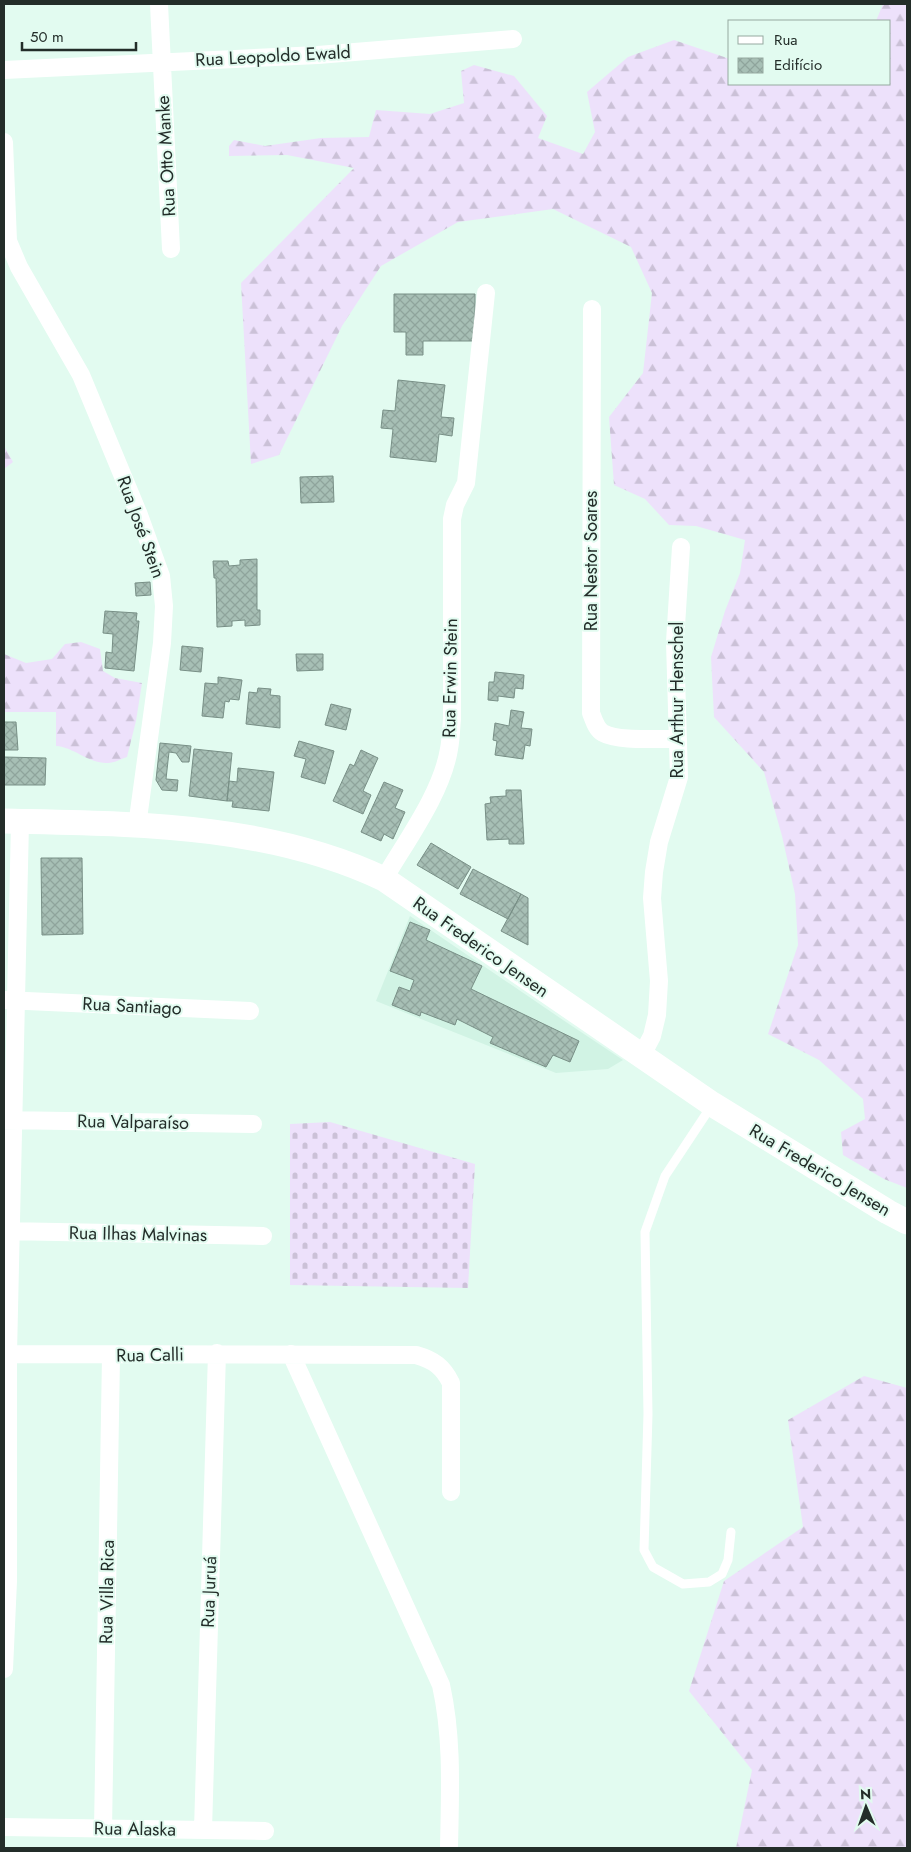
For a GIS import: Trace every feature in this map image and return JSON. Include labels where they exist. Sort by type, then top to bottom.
[{"type":"main road","name":"Rua Frederico Jensen","points":[[12,821],[137,826],[223,833],[271,841],[350,863],[384,879],[712,1104],[907,1222]]},
{"type":"street","name":"Rua Otto Manke","points":[[159,4],[171,249]]},
{"type":"street","name":"Rua Leopoldo Ewald","points":[[4,70],[318,55],[513,39]]},
{"type":"street","name":"Rua José Stein","points":[[4,142],[8,240],[25,278],[81,375],[139,514],[161,576],[164,606],[162,643],[137,826]]},
{"type":"street","name":"Rua Erwin Stein","points":[[384,879],[428,805],[442,774],[449,750],[452,719],[452,519],[455,505],[466,483],[486,293]]},
{"type":"street","name":"Rua Nestor Soares","points":[[592,309],[591,713],[596,727],[603,733],[616,737],[678,739]]},
{"type":"street","name":"Rua Arthur Henschel","points":[[641,1057],[652,1036],[657,1015],[659,982],[652,898],[654,872],[659,842],[679,778],[675,642],[681,546]]},
{"type":"street","points":[[4,1669],[12,821]]},
{"type":"street","name":"Rua Santiago","points":[[9,1001],[250,1011]]},
{"type":"street","name":"Rua Valparaíso","points":[[8,1120],[253,1124]]},
{"type":"street","name":"Rua Ilhas Malvinas","points":[[8,1231],[263,1236]]},
{"type":"street","name":"Rua Calli","points":[[6,1354],[111,1356],[217,1354],[416,1355],[430,1359],[444,1369],[451,1383],[452,1492]]},
{"type":"street","name":"Rua Juruá","points":[[203,1830],[217,1354]]},
{"type":"street","points":[[291,1354],[441,1685],[449,1718],[451,1755],[449,1848]]},
{"type":"street","name":"Rua Villa Rica","points":[[103,1829],[111,1356]]},
{"type":"street","name":"Rua Alaska","points":[[4,1827],[265,1831]]},
{"type":"lane","points":[[712,1104],[665,1176],[644,1232],[648,1423],[644,1550],[653,1567],[682,1584],[708,1582],[722,1574],[728,1560],[731,1532]]},
{"type":"shaded area","points":[[410,916],[623,1060],[608,1069],[556,1073],[376,1001]]},
{"type":"green space","points":[[883,4],[907,4],[907,1188],[884,1179],[843,1155],[841,1132],[865,1119],[863,1099],[819,1060],[768,1034],[798,945],[795,894],[782,836],[764,772],[714,717],[711,657],[725,611],[740,573],[745,540],[696,526],[669,525],[645,499],[614,485],[609,417],[643,373],[652,293],[631,247],[553,209],[458,222],[381,266],[342,326],[279,455],[251,464],[241,283],[354,168],[287,155],[229,156],[229,146],[234,140],[265,146],[321,138],[369,137],[376,110],[430,114],[464,103],[461,71],[474,65],[514,76],[547,116],[538,138],[583,154],[595,132],[587,92],[628,57],[674,40],[728,58],[728,85],[891,85],[891,20],[876,20]]},
{"type":"green space","points":[[4,446],[13,462],[4,469]]},
{"type":"green space","points":[[81,642],[100,649],[103,671],[115,678],[142,683],[136,721],[127,757],[113,762],[101,763],[69,749],[56,746],[56,712],[4,712],[4,654],[26,663],[52,659],[65,644]]},
{"type":"green space","points":[[330,1122],[475,1164],[468,1288],[290,1285],[290,1124]]},
{"type":"green space","points":[[864,1376],[907,1388],[907,1848],[736,1848],[752,1770],[689,1691],[724,1581],[803,1527],[788,1420]]},
{"type":"building","points":[[394,294],[475,294],[475,341],[423,341],[423,355],[406,355],[406,332],[394,332]]},
{"type":"building","points":[[398,380],[445,385],[441,417],[454,418],[452,436],[439,434],[436,462],[390,457],[393,429],[381,428],[383,410],[395,411]]},
{"type":"building","points":[[333,476],[334,502],[301,503],[300,477]]},
{"type":"building","points":[[257,559],[257,610],[260,610],[260,625],[245,626],[245,620],[232,621],[232,626],[217,627],[216,578],[214,578],[213,561],[228,561],[229,566],[240,565],[240,560]]},
{"type":"building","points":[[150,582],[151,595],[136,596],[135,583]]},
{"type":"building","points":[[105,611],[137,613],[136,621],[139,621],[134,671],[105,668],[106,652],[112,653],[113,634],[103,633]]},
{"type":"building","points":[[182,646],[203,648],[201,672],[180,670]]},
{"type":"building","points":[[296,654],[323,654],[323,670],[297,671]]},
{"type":"building","points":[[495,672],[524,675],[523,689],[515,688],[514,698],[498,696],[498,701],[488,700],[489,682],[494,682]]},
{"type":"building","points":[[218,677],[242,680],[239,700],[230,699],[229,702],[225,701],[223,718],[202,716],[205,683],[218,684]]},
{"type":"building","points":[[258,688],[271,689],[270,695],[280,696],[280,728],[246,724],[249,692],[257,693]]},
{"type":"building","points":[[331,704],[351,709],[346,730],[325,725]]},
{"type":"building","points":[[511,710],[524,712],[521,728],[532,729],[530,746],[525,745],[523,759],[495,755],[497,741],[493,740],[495,723],[509,726]]},
{"type":"building","points":[[4,722],[16,722],[18,750],[4,750]]},
{"type":"building","points":[[299,741],[334,751],[325,784],[301,777],[306,759],[294,756]]},
{"type":"building","points":[[160,743],[191,746],[189,762],[182,762],[176,753],[169,752],[166,779],[178,780],[177,791],[162,790],[156,780]]},
{"type":"building","points":[[194,749],[232,753],[227,801],[189,796]]},
{"type":"building","points":[[361,750],[378,758],[363,791],[371,795],[363,814],[333,801],[350,764],[354,766]]},
{"type":"building","points":[[4,757],[46,758],[45,785],[4,785]]},
{"type":"building","points":[[238,768],[274,772],[269,811],[232,807],[233,801],[227,801],[229,781],[237,782]]},
{"type":"building","points":[[384,782],[403,790],[395,808],[405,812],[393,839],[384,834],[381,841],[361,832]]},
{"type":"building","points":[[506,790],[521,790],[524,844],[509,844],[509,839],[487,840],[485,804],[491,803],[490,797],[506,796]]},
{"type":"building","points":[[431,843],[471,867],[458,889],[417,865]]},
{"type":"building","points":[[41,858],[82,858],[83,934],[42,935]]},
{"type":"building","points":[[473,869],[521,894],[508,919],[460,894]]},
{"type":"building","points":[[521,894],[528,898],[528,945],[501,931]]},
{"type":"building","points":[[410,922],[430,930],[426,940],[482,966],[471,989],[579,1041],[570,1062],[553,1055],[546,1067],[490,1043],[493,1037],[457,1019],[455,1025],[421,1012],[420,1016],[392,1005],[399,987],[410,991],[414,980],[390,971]]}]
